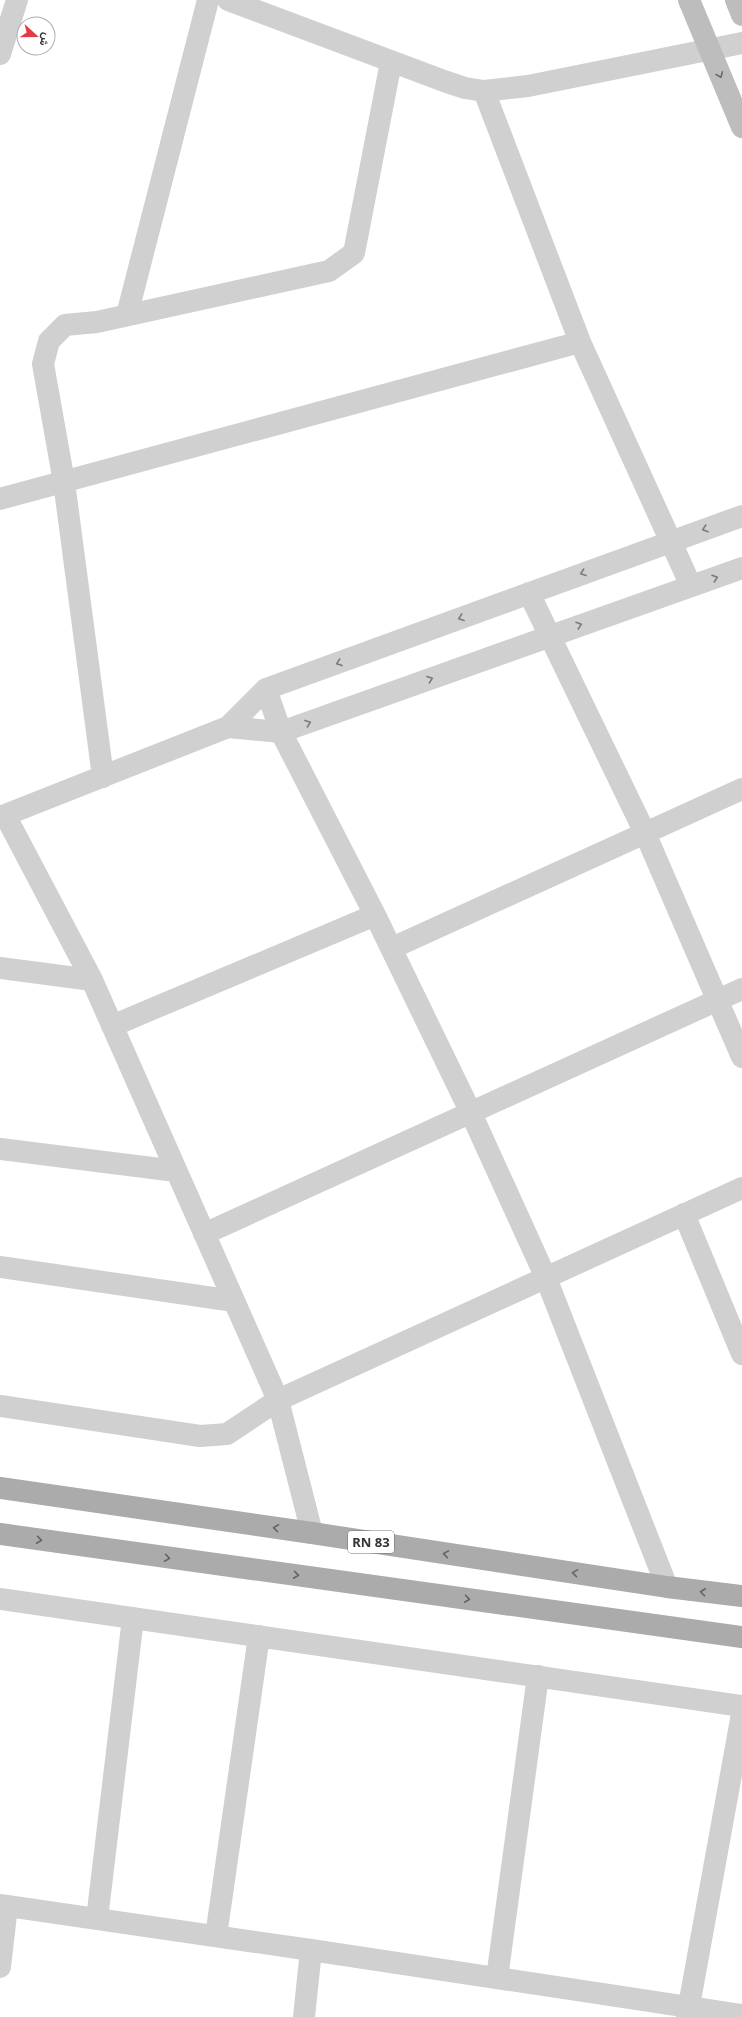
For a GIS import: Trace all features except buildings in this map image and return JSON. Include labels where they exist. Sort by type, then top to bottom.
[{"type":"main road","points":[[688,0],[742,127]]},
{"type":"main road","points":[[736,0],[742,15]]},
{"type":"main road","name":"RN 83","points":[[0,1488],[312,1533],[667,1587],[742,1596]]},
{"type":"main road","points":[[0,1534],[742,1637]]},
{"type":"street","points":[[0,54],[17,0]]},
{"type":"street","points":[[127,315],[208,0]]},
{"type":"street","points":[[228,0],[464,88],[484,91],[528,86],[742,43]]},
{"type":"street","points":[[104,777],[64,482],[43,364],[49,341],[65,324],[97,322],[330,271],[354,253],[391,62]]},
{"type":"street","points":[[484,91],[580,342],[691,586]]},
{"type":"street","points":[[0,499],[580,342]]},
{"type":"street","points":[[312,1533],[278,1400],[92,980],[3,816],[228,727],[266,689],[742,516]]},
{"type":"street","points":[[228,727],[281,732],[550,635],[742,568]]},
{"type":"street","points":[[529,593],[645,833],[716,1001],[742,1057]]},
{"type":"street","points":[[266,689],[281,732],[392,948],[472,1113],[546,1278],[667,1587]]},
{"type":"street","points":[[392,948],[742,789]]},
{"type":"street","points":[[112,1026],[375,915]]},
{"type":"street","points":[[0,968],[92,980]]},
{"type":"street","points":[[204,1234],[742,990]]},
{"type":"street","points":[[0,1149],[176,1171]]},
{"type":"street","points":[[0,1406],[200,1436],[227,1434],[278,1400],[742,1188]]},
{"type":"street","points":[[684,1214],[742,1354]]},
{"type":"street","points":[[0,1267],[234,1301]]},
{"type":"street","points":[[0,1599],[742,1706]]},
{"type":"street","points":[[97,1919],[133,1618]]},
{"type":"street","points":[[216,1936],[259,1636]]},
{"type":"street","points":[[497,1978],[538,1676]]},
{"type":"street","points":[[688,2012],[742,1714]]},
{"type":"street","points":[[0,1967],[3,1906],[497,1978],[688,2012],[742,2015]]},
{"type":"street","points":[[304,2017],[311,1950]]}]
